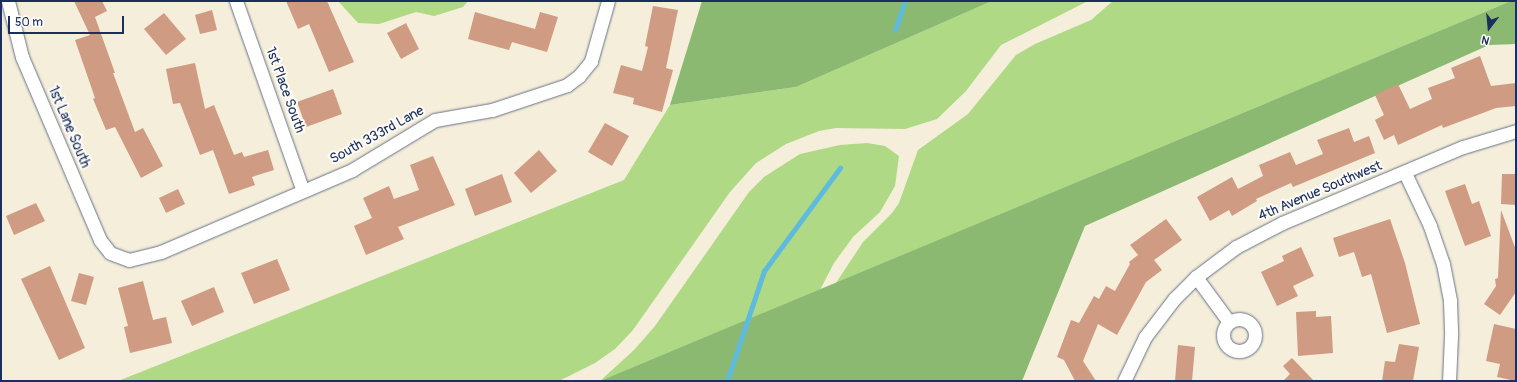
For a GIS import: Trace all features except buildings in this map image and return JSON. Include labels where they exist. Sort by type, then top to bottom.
[{"type":"street","name":"1st Lane South","points":[[8,1],[22,57],[100,240],[105,249],[117,258]]},
{"type":"street","name":"1st Place South","points":[[236,1],[303,191]]},
{"type":"street","name":"South 333rd Lane","points":[[117,258],[129,260],[150,256],[303,191],[366,163],[435,120],[492,110],[567,84],[579,76],[591,61],[608,1]]},
{"type":"street","name":"4th Avenue Southwest","points":[[1124,381],[1145,338],[1174,300],[1196,277],[1236,247],[1282,223],[1463,147],[1516,131]]},
{"type":"street","points":[[1405,172],[1430,226],[1443,264],[1450,308],[1449,381]]},
{"type":"street","points":[[1196,277],[1230,322]]},
{"type":"green space","points":[[338,1],[468,1],[463,7],[434,16],[416,12],[379,24],[358,23]]},
{"type":"green space","points":[[702,1],[992,1],[796,87],[670,105]]},
{"type":"green space","points":[[992,1],[1088,1],[1001,45],[966,91],[937,119],[905,129],[836,128],[819,131],[786,144],[756,163],[730,192],[633,330],[615,349],[595,363],[559,381],[118,381],[624,180],[670,105],[796,87]]},
{"type":"green space","points":[[1113,1],[1511,1],[836,283],[863,242],[892,213],[899,203],[918,150],[968,114],[1016,55],[1035,44],[1091,20]]},
{"type":"green space","points":[[1511,1],[1516,1],[1516,44],[1489,45],[1085,226],[1022,381],[600,381]]},
{"type":"green space","points":[[867,143],[885,146],[899,156],[895,186],[880,212],[853,237],[834,263],[820,290],[600,381],[634,350],[655,326],[749,192],[764,177],[800,154],[840,145]]},
{"type":"waterway","points":[[895,30],[905,1]]},
{"type":"waterway","points":[[727,381],[764,271],[840,168]]}]
